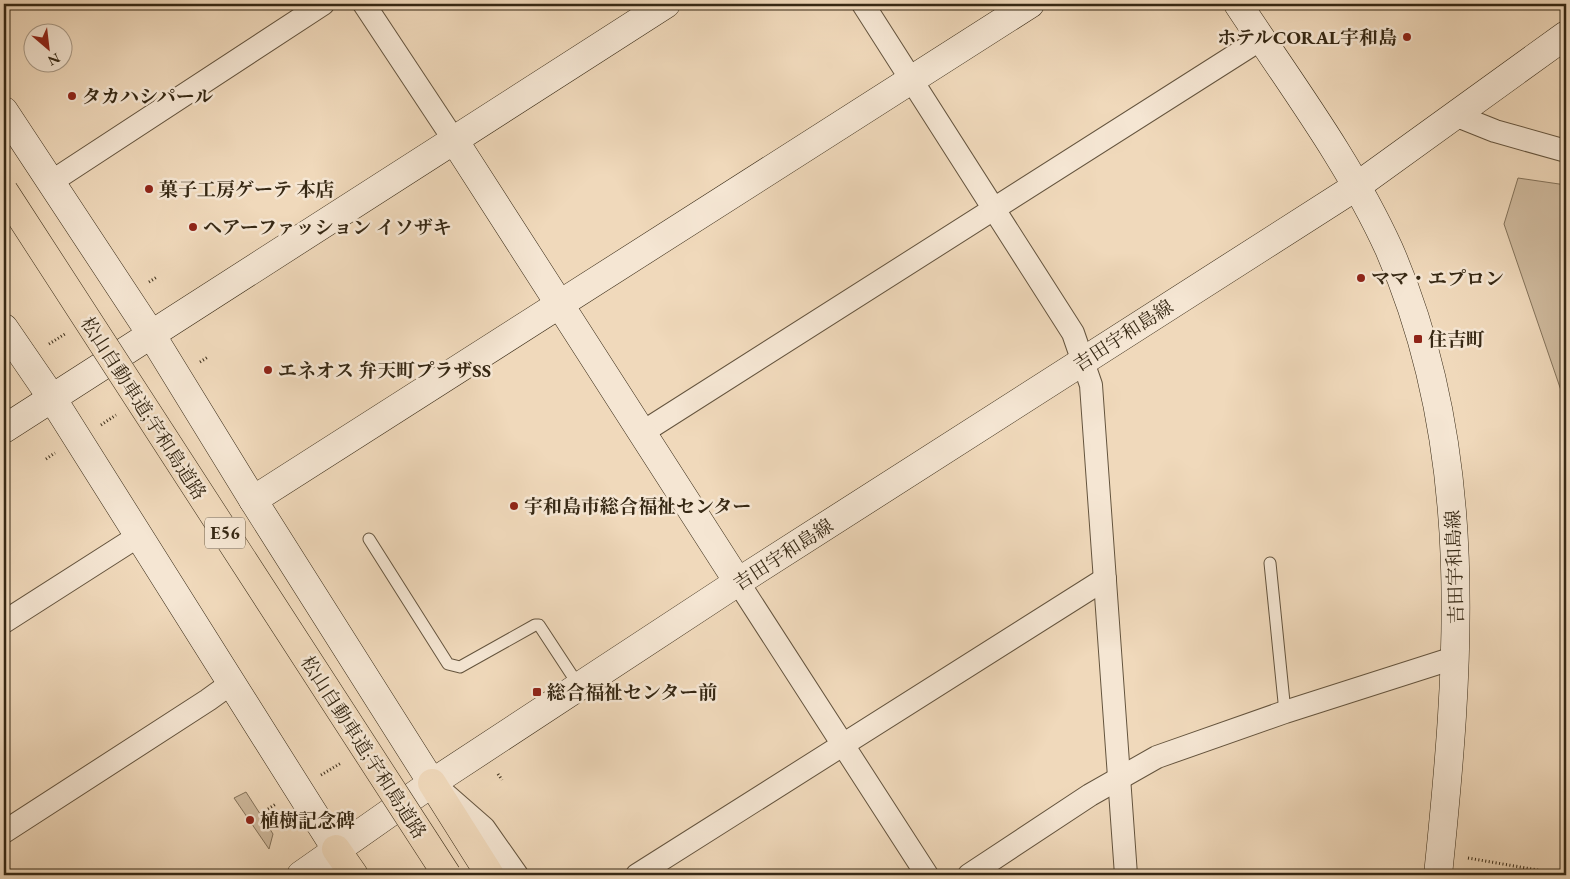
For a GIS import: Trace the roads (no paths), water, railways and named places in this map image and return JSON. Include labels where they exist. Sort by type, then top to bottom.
[{"type":"highway","name":"松山自動車道;宇和島道路","points":[[4,192],[447,875]]},
{"type":"highway","points":[[432,783],[490,875]]},
{"type":"highway","points":[[336,849],[354,875]]},
{"type":"street","points":[[51,182],[323,4]]},
{"type":"street","points":[[364,4],[643,432],[927,875]]},
{"type":"street","points":[[4,429],[666,4]]},
{"type":"street","points":[[863,4],[1073,333],[1084,360],[1091,385],[1126,875]]},
{"type":"street","points":[[253,500],[560,306],[1030,4]]},
{"type":"street","points":[[1238,4],[1357,186],[1566,35]]},
{"type":"street","points":[[643,432],[1261,39]]},
{"type":"street","points":[[4,110],[152,334],[253,500],[432,783],[484,828],[517,875]]},
{"type":"street","points":[[1454,115],[1495,131],[1566,151]]},
{"type":"street","name":"吉田宇和島線","points":[[301,875],[432,783],[580,688],[738,582],[1357,186],[1388,249],[1413,312],[1438,408],[1449,473],[1455,530],[1457,657],[1451,758],[1439,864]]},
{"type":"street","points":[[4,328],[52,398],[233,682],[336,849],[344,875]]},
{"type":"street","points":[[4,622],[140,535]]},
{"type":"street","points":[[637,875],[1106,578]]},
{"type":"street","points":[[969,875],[1120,777],[1157,757],[1285,712],[1457,657]]},
{"type":"street","points":[[4,832],[233,682]]},
{"type":"lane","points":[[369,539],[448,664],[460,667],[535,625],[540,625],[580,688]]},
{"type":"lane","points":[[1270,563],[1285,712]]},
{"type":"place","name":"ホテルCORAL宇和島","points":[[1407,37]]},
{"type":"place","name":"タカハシパール","points":[[72,96]]},
{"type":"place","name":"菓子工房ゲーテ 本店","points":[[149,189]]},
{"type":"place","name":"ヘアーファッション イソザキ","points":[[193,227]]},
{"type":"place","name":"ママ・エプロン","points":[[1361,278]]},
{"type":"place","name":"住吉町","points":[[1418,339]]},
{"type":"place","name":"エネオス 弁天町プラザSS","points":[[268,370]]},
{"type":"place","name":"宇和島市総合福祉センター","points":[[514,506]]},
{"type":"place","name":"総合福祉センター前","points":[[537,692]]},
{"type":"place","name":"植樹記念碑","points":[[250,820]]}]
